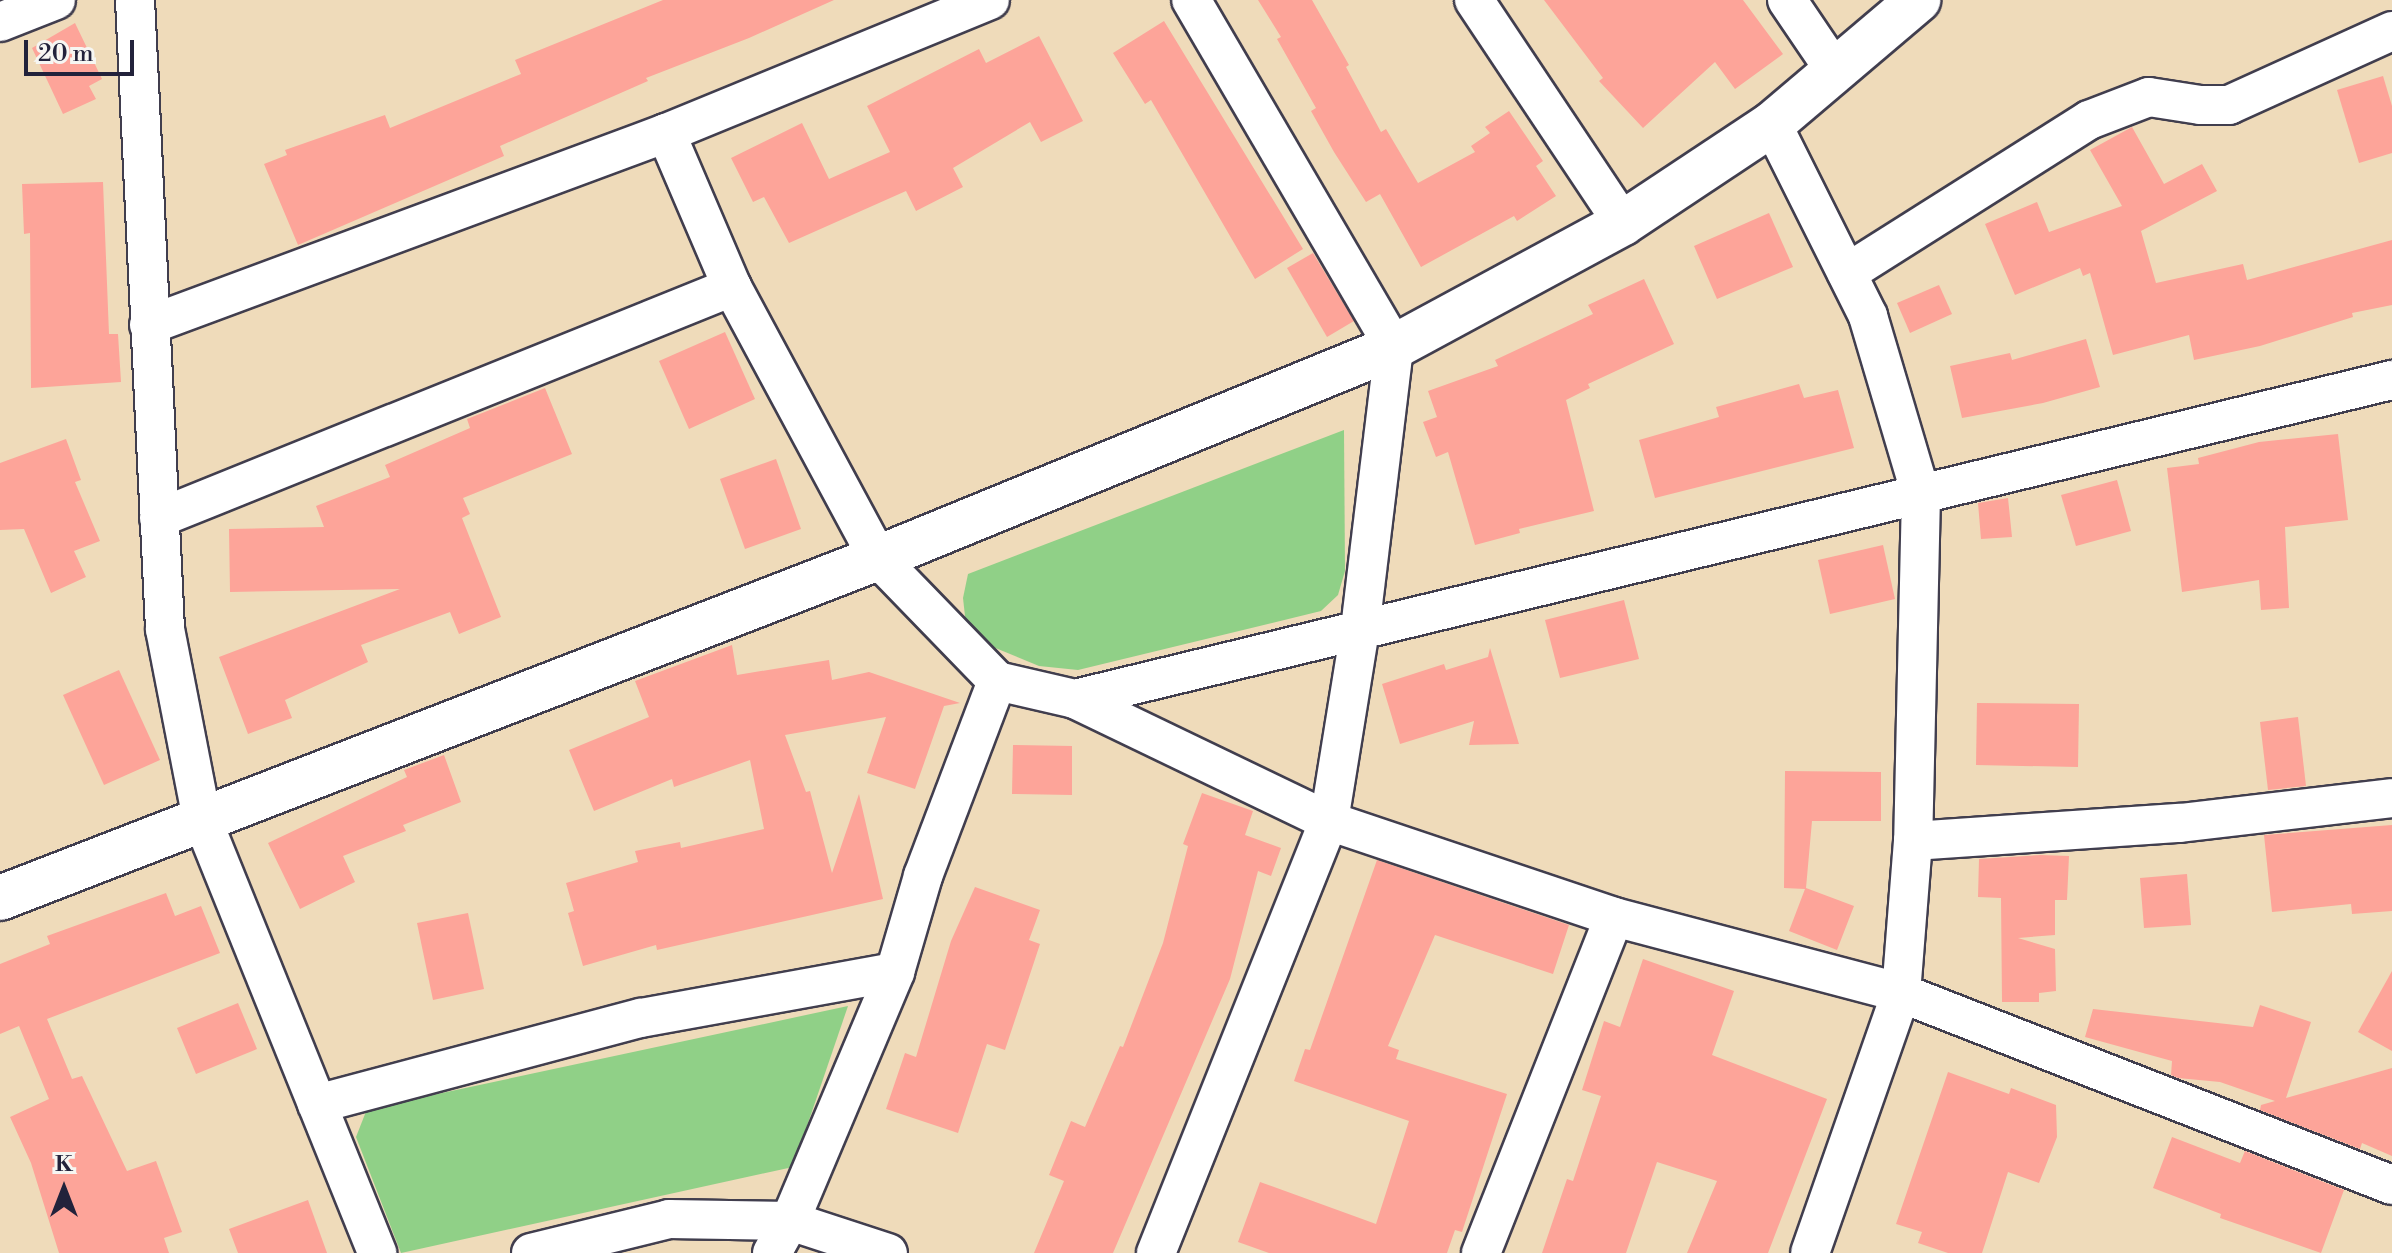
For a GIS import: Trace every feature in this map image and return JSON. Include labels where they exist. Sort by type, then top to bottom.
[{"type":"street","points":[[0,22],[56,0]]},
{"type":"street","points":[[135,0],[165,629],[202,819],[377,1253]]},
{"type":"street","points":[[149,325],[666,133],[990,0]]},
{"type":"street","points":[[1156,1253],[1329,821],[1360,629],[1394,347],[1191,0]]},
{"type":"street","points":[[1474,0],[1623,223]]},
{"type":"street","points":[[1787,0],[1835,71]]},
{"type":"street","points":[[0,898],[878,558],[1394,347],[1623,223],[1772,124],[1918,0]]},
{"type":"street","points":[[1847,273],[2089,120],[2149,97],[2229,105],[2392,31]]},
{"type":"street","points":[[1772,124],[1868,316],[1921,495],[1913,841],[1901,993],[1810,1253]]},
{"type":"street","points":[[666,133],[732,287],[878,558],[997,681],[1075,699],[1329,821],[1614,917],[1901,993],[2392,1185]]},
{"type":"street","points":[[159,518],[732,287]]},
{"type":"street","points":[[1075,699],[2392,380]]},
{"type":"street","points":[[781,1237],[895,972],[923,876],[997,681]]},
{"type":"street","points":[[1913,841],[2180,823],[2392,798]]},
{"type":"street","points":[[1481,1253],[1614,917]]},
{"type":"street","points":[[317,1104],[641,1018],[895,972]]},
{"type":"street","points":[[531,1253],[669,1219],[888,1253]]},
{"type":"green space","points":[[1344,430],[1345,571],[1338,595],[1321,611],[1078,670],[1039,666],[993,647],[966,625],[963,598],[968,574]]},
{"type":"green space","points":[[848,1006],[793,1167],[401,1253],[356,1137],[367,1109]]},
{"type":"building","points":[[663,0],[834,0],[749,38],[646,78],[648,81],[500,146],[504,156],[298,245],[264,164],[287,155],[285,150],[385,115],[390,128],[521,74],[515,60]]},
{"type":"building","points":[[1258,0],[1312,0],[1349,65],[1346,67],[1381,132],[1386,129],[1418,183],[1475,152],[1471,146],[1490,133],[1485,127],[1509,111],[1543,161],[1536,166],[1556,196],[1517,221],[1514,216],[1421,267],[1380,194],[1366,202],[1334,152],[1311,111],[1316,108],[1277,39],[1281,37]]},
{"type":"building","points":[[1544,0],[1743,0],[1783,54],[1735,89],[1715,62],[1643,128],[1599,81],[1603,78]]},
{"type":"building","points":[[1164,21],[1303,249],[1255,279],[1151,100],[1145,104],[1113,53]]},
{"type":"building","points":[[75,23],[102,79],[89,86],[96,99],[63,114],[32,48]]},
{"type":"building","points":[[1039,36],[1083,121],[1041,142],[1030,122],[953,168],[963,187],[916,211],[906,191],[789,243],[764,197],[753,202],[731,158],[802,123],[829,179],[890,152],[867,106],[979,49],[986,63]]},
{"type":"building","points":[[2383,76],[2392,106],[2392,153],[2359,163],[2337,90]]},
{"type":"building","points":[[2132,127],[2164,184],[2202,164],[2217,191],[2141,231],[2156,283],[2243,264],[2247,280],[2392,240],[2392,305],[2352,313],[2353,317],[2260,346],[2194,360],[2189,335],[2113,355],[2090,273],[2083,276],[2080,268],[2015,295],[1985,224],[2037,202],[2049,232],[2122,206],[2090,150]]},
{"type":"building","points":[[103,182],[109,334],[118,334],[121,382],[31,388],[30,233],[24,234],[22,184]]},
{"type":"building","points":[[1769,213],[1793,267],[1717,299],[1694,246]]},
{"type":"building","points":[[1313,253],[1354,321],[1327,337],[1287,268]]},
{"type":"building","points":[[1644,279],[1674,344],[1588,384],[1590,388],[1566,400],[1594,511],[1519,529],[1520,533],[1475,545],[1448,452],[1436,457],[1423,422],[1437,417],[1428,391],[1498,366],[1495,360],[1593,314],[1588,305]]},
{"type":"building","points":[[1939,285],[1952,314],[1910,333],[1897,303]]},
{"type":"building","points":[[725,332],[755,399],[689,429],[659,361]]},
{"type":"building","points":[[2086,339],[2100,387],[2043,403],[1962,418],[1950,366],[2010,353],[2012,360]]},
{"type":"building","points":[[1799,384],[1804,398],[1838,390],[1854,448],[1655,498],[1639,440],[1719,417],[1716,407]]},
{"type":"building","points":[[545,388],[572,454],[463,498],[470,514],[462,518],[501,617],[459,634],[450,612],[361,645],[368,662],[285,700],[292,718],[248,734],[219,657],[400,589],[230,592],[229,529],[324,527],[316,506],[390,477],[385,465],[470,428],[467,419]]},
{"type":"building","points":[[2338,434],[2348,520],[2285,527],[2289,608],[2261,610],[2259,580],[2182,592],[2167,468],[2199,464],[2198,458],[2259,442]]},
{"type":"building","points":[[66,439],[81,480],[75,482],[100,541],[74,551],[86,577],[51,593],[24,529],[0,530],[0,463]]},
{"type":"building","points":[[776,459],[801,529],[745,549],[720,479]]},
{"type":"building","points":[[2117,480],[2131,531],[2076,546],[2061,495]]},
{"type":"building","points":[[2008,498],[2012,537],[1981,539],[1978,503]]},
{"type":"building","points":[[1883,545],[1895,599],[1830,614],[1818,560]]},
{"type":"building","points":[[1624,600],[1639,659],[1560,678],[1545,620]]},
{"type":"building","points":[[732,645],[737,675],[829,660],[832,680],[869,672],[960,703],[944,706],[915,789],[867,773],[886,717],[785,735],[806,792],[810,791],[832,873],[859,794],[883,899],[657,950],[656,945],[583,966],[568,913],[574,911],[566,883],[638,862],[635,851],[680,842],[681,848],[764,829],[750,760],[674,787],[672,779],[594,811],[569,750],[649,717],[635,681]]},
{"type":"building","points":[[1490,648],[1519,744],[1469,745],[1474,721],[1400,744],[1382,684],[1444,664],[1446,670],[1488,657]]},
{"type":"building","points":[[119,670],[160,760],[104,785],[63,695]]},
{"type":"building","points":[[1977,703],[2079,704],[2078,767],[1976,765]]},
{"type":"building","points":[[2298,717],[2306,786],[2268,790],[2260,722]]},
{"type":"building","points":[[1013,745],[1072,746],[1072,795],[1012,794]]},
{"type":"building","points":[[444,755],[461,802],[403,825],[406,831],[343,856],[355,882],[300,909],[268,843],[407,777],[404,770]]},
{"type":"building","points":[[1785,771],[1881,772],[1881,821],[1812,821],[1806,888],[1854,906],[1837,950],[1789,931],[1805,889],[1784,888]]},
{"type":"building","points":[[1202,793],[1253,811],[1245,835],[1281,848],[1271,876],[1258,871],[1230,979],[1113,1253],[1034,1253],[1064,1181],[1049,1175],[1071,1121],[1085,1127],[1120,1046],[1123,1047],[1163,943],[1188,846],[1183,844]]},
{"type":"building","points":[[2392,825],[2392,911],[2352,914],[2351,904],[2272,912],[2264,835]]},
{"type":"building","points":[[2069,856],[2067,900],[2055,900],[2055,935],[2018,938],[2055,949],[2056,991],[2039,993],[2039,1002],[2002,1002],[2001,898],[1978,897],[1979,859]]},
{"type":"building","points":[[1377,860],[1569,925],[1553,974],[1435,935],[1388,1046],[1399,1050],[1396,1059],[1507,1094],[1462,1232],[1455,1230],[1447,1253],[1269,1253],[1238,1242],[1260,1182],[1376,1224],[1409,1121],[1294,1081],[1305,1049],[1310,1050]]},
{"type":"building","points":[[2187,874],[2191,925],[2144,928],[2140,878]]},
{"type":"building","points":[[975,887],[1040,910],[1029,940],[1040,944],[1005,1050],[987,1044],[958,1133],[886,1109],[905,1053],[916,1057],[951,941]]},
{"type":"building","points":[[166,893],[175,916],[201,906],[220,953],[47,1019],[72,1079],[82,1076],[127,1171],[156,1161],[182,1232],[164,1238],[169,1253],[59,1253],[31,1163],[10,1117],[49,1099],[19,1026],[0,1034],[0,964],[50,944],[47,936]]},
{"type":"building","points":[[468,913],[484,989],[433,1000],[417,923]]},
{"type":"building","points":[[1643,959],[1734,991],[1712,1055],[1827,1099],[1768,1253],[1687,1253],[1717,1181],[1657,1162],[1626,1253],[1542,1253],[1567,1179],[1573,1181],[1601,1096],[1582,1090],[1604,1021],[1620,1027]]},
{"type":"building","points":[[2392,971],[2392,1051],[2358,1032]]},
{"type":"building","points":[[238,1003],[257,1049],[196,1074],[177,1028]]},
{"type":"building","points":[[2260,1005],[2311,1022],[2286,1098],[2392,1068],[2392,1156],[2362,1143],[2360,1149],[2260,1110],[2261,1105],[2275,1101],[2220,1082],[2171,1075],[2172,1061],[2085,1037],[2093,1009],[2253,1027]]},
{"type":"building","points":[[1948,1072],[2009,1094],[2011,1088],[2056,1105],[2057,1137],[2039,1183],[2008,1172],[1982,1253],[1948,1253],[1918,1243],[1922,1232],[1896,1224]]},
{"type":"building","points":[[2172,1137],[2240,1163],[2245,1151],[2344,1190],[2321,1253],[2220,1218],[2221,1214],[2153,1188]]},
{"type":"building","points":[[308,1200],[327,1253],[238,1253],[229,1229]]}]
